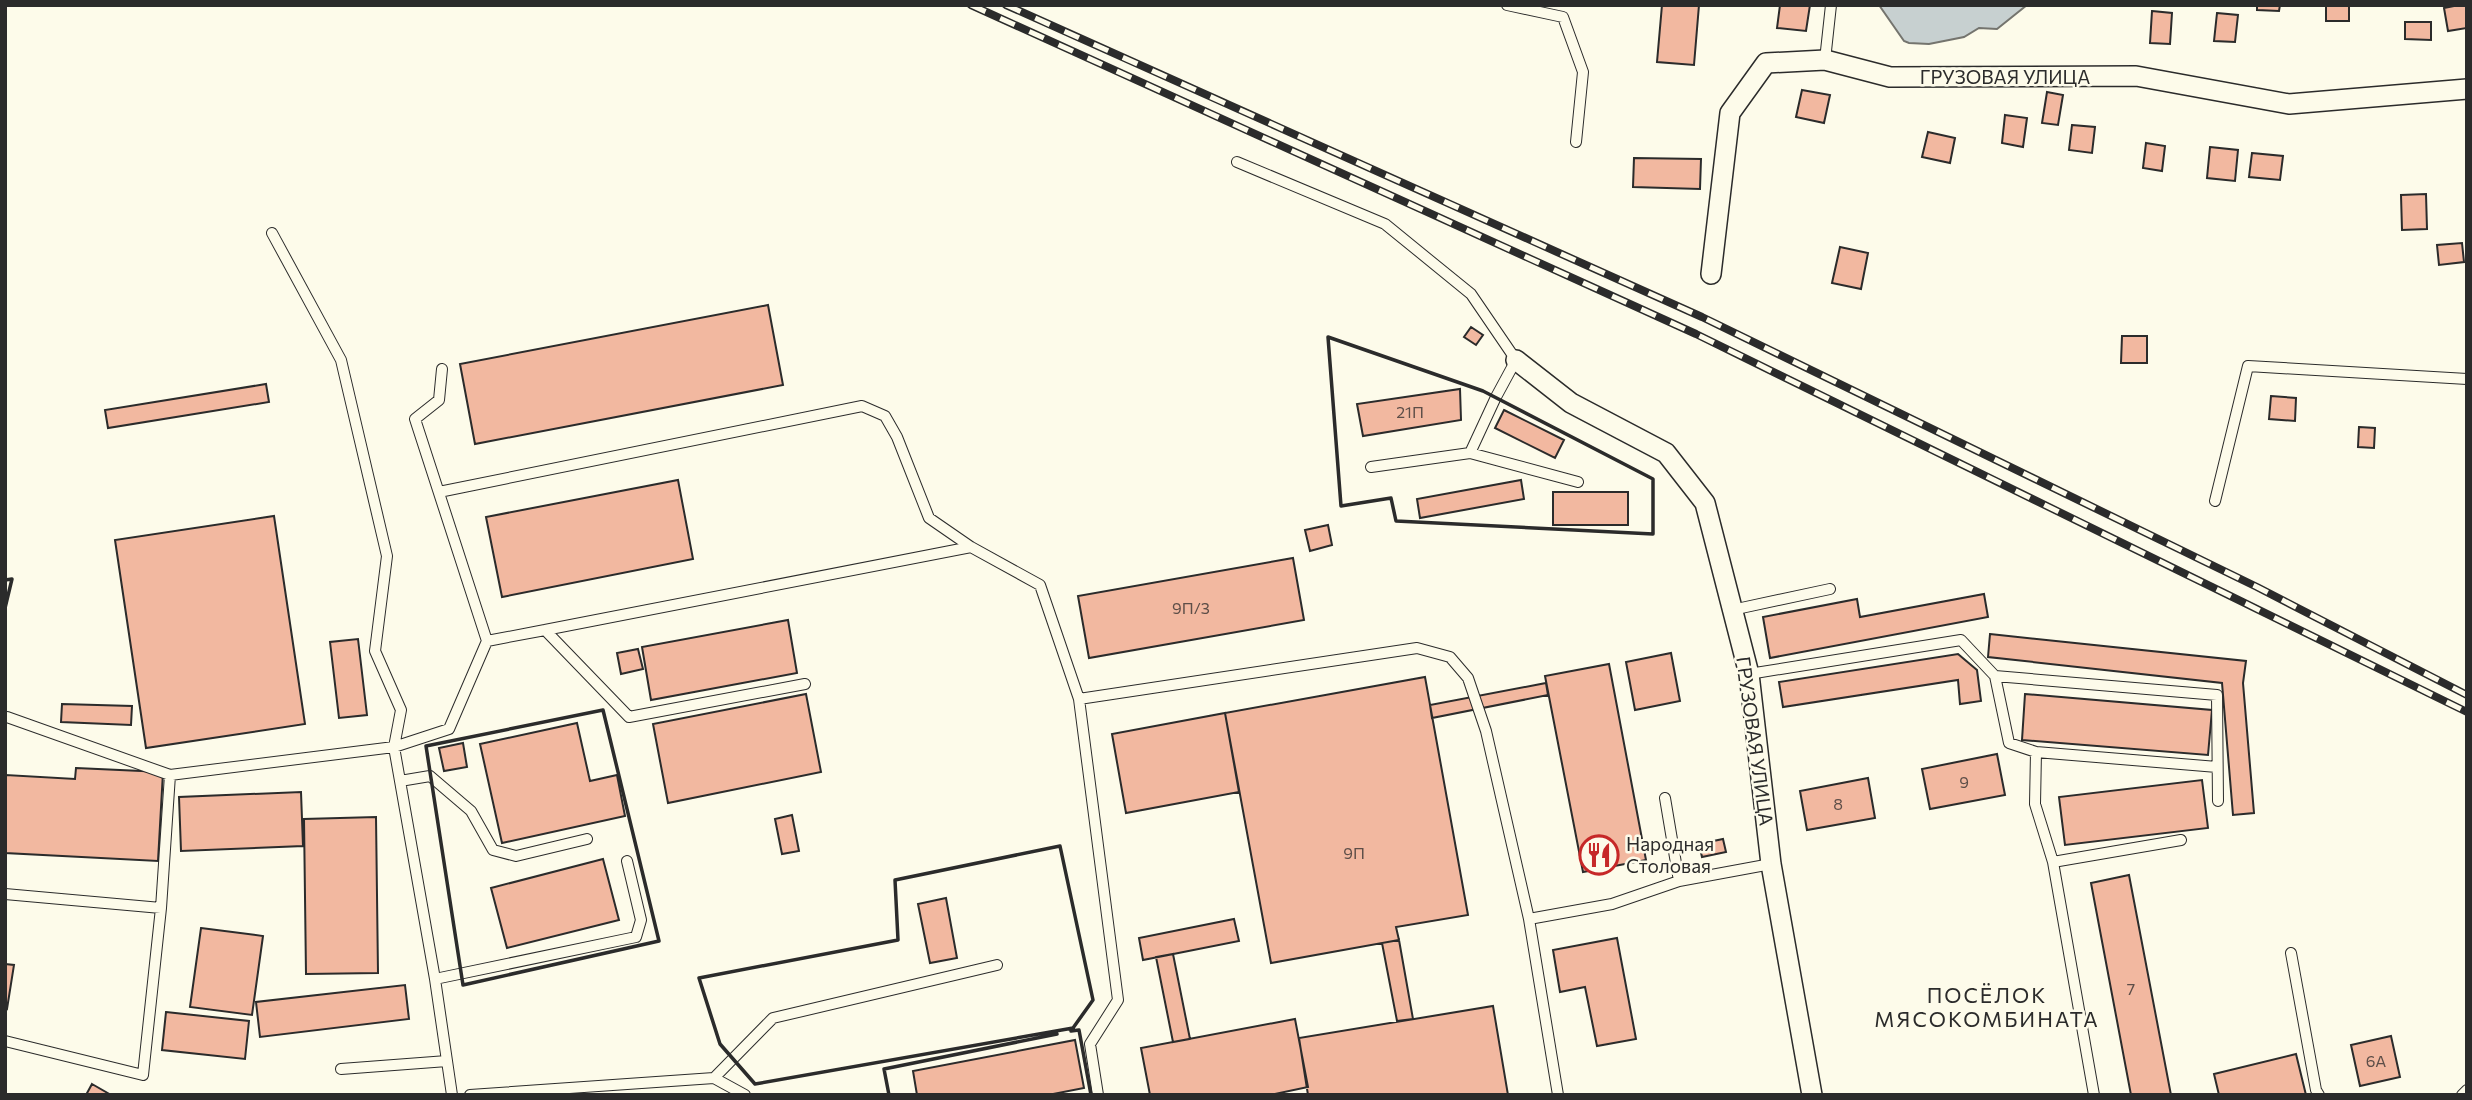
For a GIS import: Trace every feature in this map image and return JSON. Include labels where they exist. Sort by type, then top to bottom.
[{"type":"street","name":"ГРУЗОВАЯ УЛИЦА","points":[[1711,274],[1730,113],[1766,63],[1825,60],[1890,77],[2136,76],[2290,104],[2467,89]]},
{"type":"street","name":"ГРУЗОВАЯ УЛИЦА","points":[[1516,360],[1572,403],[1666,453],[1705,503],[1749,674],[1771,864],[1812,1095]]},
{"type":"lane","points":[[1507,5],[1563,17],[1583,72],[1576,142]]},
{"type":"lane","points":[[1825,60],[1831,5]]},
{"type":"lane","points":[[1237,162],[1385,223],[1471,294],[1516,360],[1470,453]]},
{"type":"lane","points":[[272,233],[341,360],[387,556],[375,651],[401,710],[394,747],[435,979],[452,1095]]},
{"type":"lane","points":[[2215,501],[2248,366],[2467,379]]},
{"type":"lane","points":[[7,718],[170,775],[394,747],[449,729],[487,641],[415,419],[439,400],[442,369]]},
{"type":"lane","points":[[439,492],[862,406],[885,416],[897,438],[929,518],[971,547],[1040,585],[1079,699],[1118,1000],[1090,1044],[1098,1095]]},
{"type":"lane","points":[[1371,467],[1470,453],[1578,482]]},
{"type":"lane","points":[[487,641],[971,547]]},
{"type":"lane","points":[[1732,610],[1830,589]]},
{"type":"lane","points":[[545,631],[629,717],[805,684]]},
{"type":"lane","points":[[1749,674],[1961,640],[1995,676],[2009,743],[2036,752],[2217,767]]},
{"type":"lane","points":[[1079,699],[1417,648],[1450,657],[1468,678],[1486,731],[1529,919],[1558,1095]]},
{"type":"lane","points":[[1995,676],[2217,695],[2218,801]]},
{"type":"lane","points":[[2036,752],[2035,804],[2053,862],[2094,1095]]},
{"type":"lane","points":[[5,1041],[144,1075],[161,908],[170,775]]},
{"type":"lane","points":[[400,781],[430,776],[471,811],[493,850],[516,856],[587,839]]},
{"type":"lane","points":[[1665,798],[1679,881]]},
{"type":"lane","points":[[2053,862],[2181,840]]},
{"type":"lane","points":[[435,979],[636,937],[641,920],[627,861]]},
{"type":"lane","points":[[1529,919],[1612,904],[1679,881],[1771,864]]},
{"type":"lane","points":[[5,894],[161,908]]},
{"type":"lane","points":[[2291,953],[2319,1095]]},
{"type":"lane","points":[[714,1079],[773,1018],[997,965]]},
{"type":"lane","points":[[341,1069],[447,1061]]},
{"type":"lane","points":[[470,1095],[714,1079],[745,1095]]},
{"type":"lane","points":[[2462,1095],[2467,1090]]},
{"type":"shaded area","points":[[1879,5],[2027,5],[1997,29],[1979,28],[1964,37],[1929,44],[1904,41]]},
{"type":"building","points":[[1662,5],[1699,5],[1694,65],[1657,62]]},
{"type":"building","points":[[1780,5],[1810,5],[1806,31],[1777,28]]},
{"type":"building","points":[[2257,5],[2280,5],[2279,11],[2257,10]]},
{"type":"building","points":[[2326,5],[2349,5],[2349,21],[2326,21]]},
{"type":"building","points":[[2467,5],[2467,28],[2448,31],[2444,8]]},
{"type":"building","points":[[2152,11],[2172,13],[2170,44],[2150,43]]},
{"type":"building","points":[[2217,13],[2238,15],[2235,42],[2214,41]]},
{"type":"building","points":[[2405,22],[2431,22],[2431,40],[2405,39]]},
{"type":"building","points":[[1802,90],[1830,95],[1824,123],[1796,117]]},
{"type":"building","points":[[2047,92],[2063,95],[2058,125],[2042,123]]},
{"type":"building","points":[[2005,115],[2027,118],[2023,147],[2002,143]]},
{"type":"building","points":[[2072,125],[2095,127],[2092,153],[2069,150]]},
{"type":"building","points":[[1928,132],[1955,138],[1950,163],[1922,157]]},
{"type":"building","points":[[2146,143],[2165,146],[2162,171],[2143,168]]},
{"type":"building","points":[[2210,147],[2238,150],[2235,181],[2207,178]]},
{"type":"building","points":[[2252,153],[2283,156],[2280,180],[2249,177]]},
{"type":"building","points":[[1634,158],[1701,159],[1700,189],[1633,187]]},
{"type":"building","points":[[2426,194],[2427,229],[2402,230],[2401,195]]},
{"type":"building","points":[[2462,243],[2464,262],[2439,265],[2437,245]]},
{"type":"building","points":[[1840,247],[1868,253],[1861,289],[1832,283]]},
{"type":"building","points":[[768,305],[783,385],[475,444],[460,364]]},
{"type":"building","points":[[1471,327],[1483,335],[1476,345],[1464,337]]},
{"type":"building","points":[[2122,336],[2147,336],[2147,363],[2121,363]]},
{"type":"building","points":[[266,384],[269,402],[108,428],[105,410]]},
{"type":"building","points":[[1460,389],[1461,420],[1363,436],[1357,404]]},
{"type":"building","points":[[2271,396],[2296,398],[2295,421],[2269,419]]},
{"type":"building","points":[[1504,410],[1564,440],[1555,458],[1495,428]]},
{"type":"building","points":[[2359,427],[2375,428],[2374,448],[2358,447]]},
{"type":"building","points":[[678,480],[693,559],[502,597],[486,517]]},
{"type":"building","points":[[1521,480],[1524,499],[1420,518],[1417,499]]},
{"type":"building","points":[[1553,492],[1628,492],[1628,525],[1553,525]]},
{"type":"building","points":[[274,516],[305,724],[146,748],[115,540]]},
{"type":"building","points":[[1328,525],[1332,545],[1310,551],[1305,530]]},
{"type":"building","points":[[1293,558],[1304,620],[1089,658],[1078,596]]},
{"type":"building","points":[[1984,594],[1988,617],[1770,658],[1763,617],[1857,599],[1860,617]]},
{"type":"building","points":[[788,620],[797,673],[651,700],[642,647]]},
{"type":"building","points":[[1990,634],[2246,661],[2243,683],[2254,813],[2233,815],[2222,683],[1988,657]]},
{"type":"building","points":[[358,639],[367,715],[339,718],[330,642]]},
{"type":"building","points":[[638,649],[643,669],[621,674],[617,653]]},
{"type":"building","points":[[1671,653],[1680,701],[1635,710],[1626,662]]},
{"type":"building","points":[[1958,654],[1977,670],[1981,701],[1960,704],[1958,680],[1783,707],[1779,682]]},
{"type":"building","points":[[1609,664],[1646,860],[1583,872],[1545,676]]},
{"type":"building","points":[[1425,677],[1468,915],[1396,927],[1399,940],[1271,963],[1225,713]]},
{"type":"building","points":[[1546,683],[1548,695],[1432,718],[1430,705]]},
{"type":"building","points":[[806,694],[821,772],[668,803],[653,724]]},
{"type":"building","points":[[2025,694],[2212,710],[2208,755],[2022,740]]},
{"type":"building","points":[[62,704],[132,706],[131,725],[61,722]]},
{"type":"building","points":[[1225,713],[1239,792],[1126,813],[1112,734]]},
{"type":"building","points":[[577,723],[590,781],[617,775],[625,816],[502,843],[480,744]]},
{"type":"building","points":[[463,743],[467,767],[444,771],[439,748]]},
{"type":"building","points":[[1997,754],[2005,795],[1930,809],[1922,769]]},
{"type":"building","points":[[76,768],[163,772],[158,861],[5,853],[6,775],[75,779]]},
{"type":"building","points":[[1868,778],[1875,818],[1807,830],[1800,791]]},
{"type":"building","points":[[2202,780],[2208,828],[2065,845],[2059,797]]},
{"type":"building","points":[[301,792],[303,846],[181,851],[179,797]]},
{"type":"building","points":[[792,815],[799,851],[782,854],[775,819]]},
{"type":"building","points":[[376,817],[378,973],[306,974],[304,819]]},
{"type":"building","points":[[1723,839],[1726,852],[1702,857],[1699,844]]},
{"type":"building","points":[[603,859],[619,920],[507,948],[491,888]]},
{"type":"building","points":[[2129,875],[2171,1095],[2131,1095],[2091,883]]},
{"type":"building","points":[[946,898],[957,958],[930,963],[918,904]]},
{"type":"building","points":[[1234,919],[1239,941],[1143,960],[1139,938]]},
{"type":"building","points":[[201,928],[263,936],[252,1015],[190,1007]]},
{"type":"building","points":[[1617,938],[1636,1039],[1597,1046],[1585,987],[1560,992],[1553,950]]},
{"type":"building","points":[[1399,940],[1413,1019],[1397,1021],[1382,943]]},
{"type":"building","points":[[1173,954],[1190,1039],[1173,1042],[1156,957]]},
{"type":"building","points":[[5,964],[14,965],[7,1009],[5,1008]]},
{"type":"building","points":[[405,985],[409,1019],[260,1037],[256,1002]]},
{"type":"building","points":[[1493,1006],[1508,1095],[1308,1095],[1299,1038]]},
{"type":"building","points":[[166,1012],[249,1021],[245,1059],[162,1050]]},
{"type":"building","points":[[1295,1019],[1308,1087],[1270,1095],[1150,1095],[1141,1048]]},
{"type":"building","points":[[2391,1036],[2400,1077],[2360,1086],[2351,1045]]},
{"type":"building","points":[[1075,1040],[1084,1088],[1048,1095],[917,1095],[913,1071]]},
{"type":"building","points":[[2296,1054],[2306,1095],[2219,1095],[2214,1074]]},
{"type":"building","points":[[92,1084],[111,1095],[86,1095]]},
{"type":"railway","points":[[971,5],[1696,334],[2467,712]]},
{"type":"railway","points":[[1006,5],[1702,317],[2257,587],[2467,695]]},
{"type":"wall","points":[[1328,337],[1483,391],[1653,479],[1653,534],[1396,521],[1391,498],[1341,506],[1328,337]]},
{"type":"wall","points":[[5,580],[12,579],[5,608]]},
{"type":"wall","points":[[603,710],[659,941],[463,985],[426,746],[603,710]]},
{"type":"wall","points":[[1060,846],[1093,1000],[1073,1028],[755,1084],[720,1044],[699,978],[898,940],[895,880],[1060,846]]},
{"type":"wall","points":[[1071,1031],[1079,1030],[1091,1095]]},
{"type":"wall","points":[[889,1095],[884,1069],[1057,1034]]},
{"type":"place","name":"Народная Столовая","points":[[1599,855]]},
{"type":"district","name":"ПОСЁЛОК МЯСОКОМБИНАТА","points":[[1987,1008]]}]
